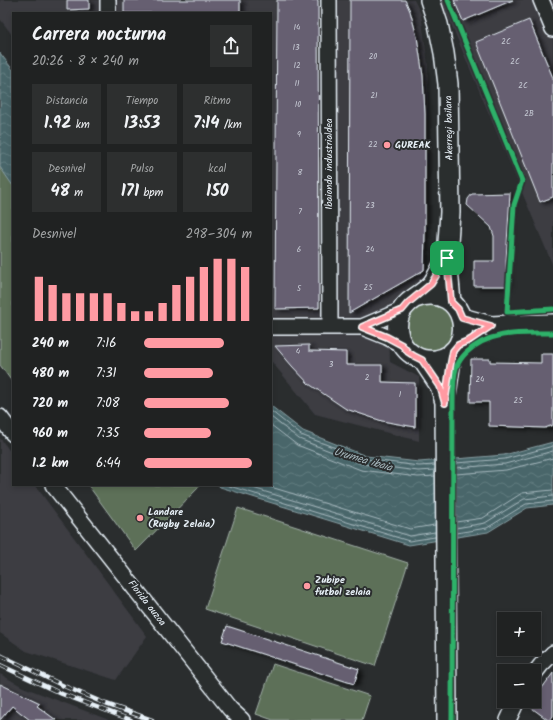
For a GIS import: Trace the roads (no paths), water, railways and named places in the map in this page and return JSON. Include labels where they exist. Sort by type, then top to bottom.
[{"type":"main road","name":"Akerregi bailara","points":[[430,0],[438,24],[448,84],[450,212],[447,258],[451,302]]},
{"type":"main road","points":[[447,258],[431,284],[409,304],[398,319],[398,337],[402,345],[408,352],[422,360],[438,360],[491,326]]},
{"type":"main road","points":[[409,304],[424,295],[443,297],[458,309],[462,318],[463,327],[462,336],[456,348],[450,367],[445,403],[447,720]]},
{"type":"main road","points":[[462,318],[491,326],[511,324],[553,324]]},
{"type":"main road","points":[[422,360],[440,386],[445,403]]},
{"type":"street","points":[[108,0],[108,12]]},
{"type":"street","name":"Ibaiondo industrialdea","points":[[329,0],[330,327]]},
{"type":"street","points":[[541,0],[553,28]]},
{"type":"street","points":[[362,327],[409,304]]},
{"type":"street","points":[[272,327],[362,327],[402,345]]},
{"type":"street","points":[[0,417],[12,433]]},
{"type":"street","name":"Florida auzoa","points":[[55,486],[230,709],[242,720]]},
{"type":"street","points":[[541,664],[553,652]]},
{"type":"street","points":[[508,720],[514,708]]},
{"type":"water","points":[[0,53],[12,69],[12,185],[0,167]]},
{"type":"water","name":"Urumea ibaia","points":[[272,407],[303,431],[366,456],[419,462],[504,455],[553,442],[553,505],[527,508],[488,532],[409,545],[219,486],[272,486]]},
{"type":"railway","points":[[0,655],[64,686],[106,704],[152,720]]},
{"type":"railway","points":[[0,665],[62,694],[131,720]]},
{"type":"place","name":"GUREAK","points":[[387,145]]},
{"type":"place","name":"Landare (Rugby Zelaia)","points":[[140,518]]},
{"type":"place","name":"Zubipe futbol zelaia","points":[[307,586]]}]
